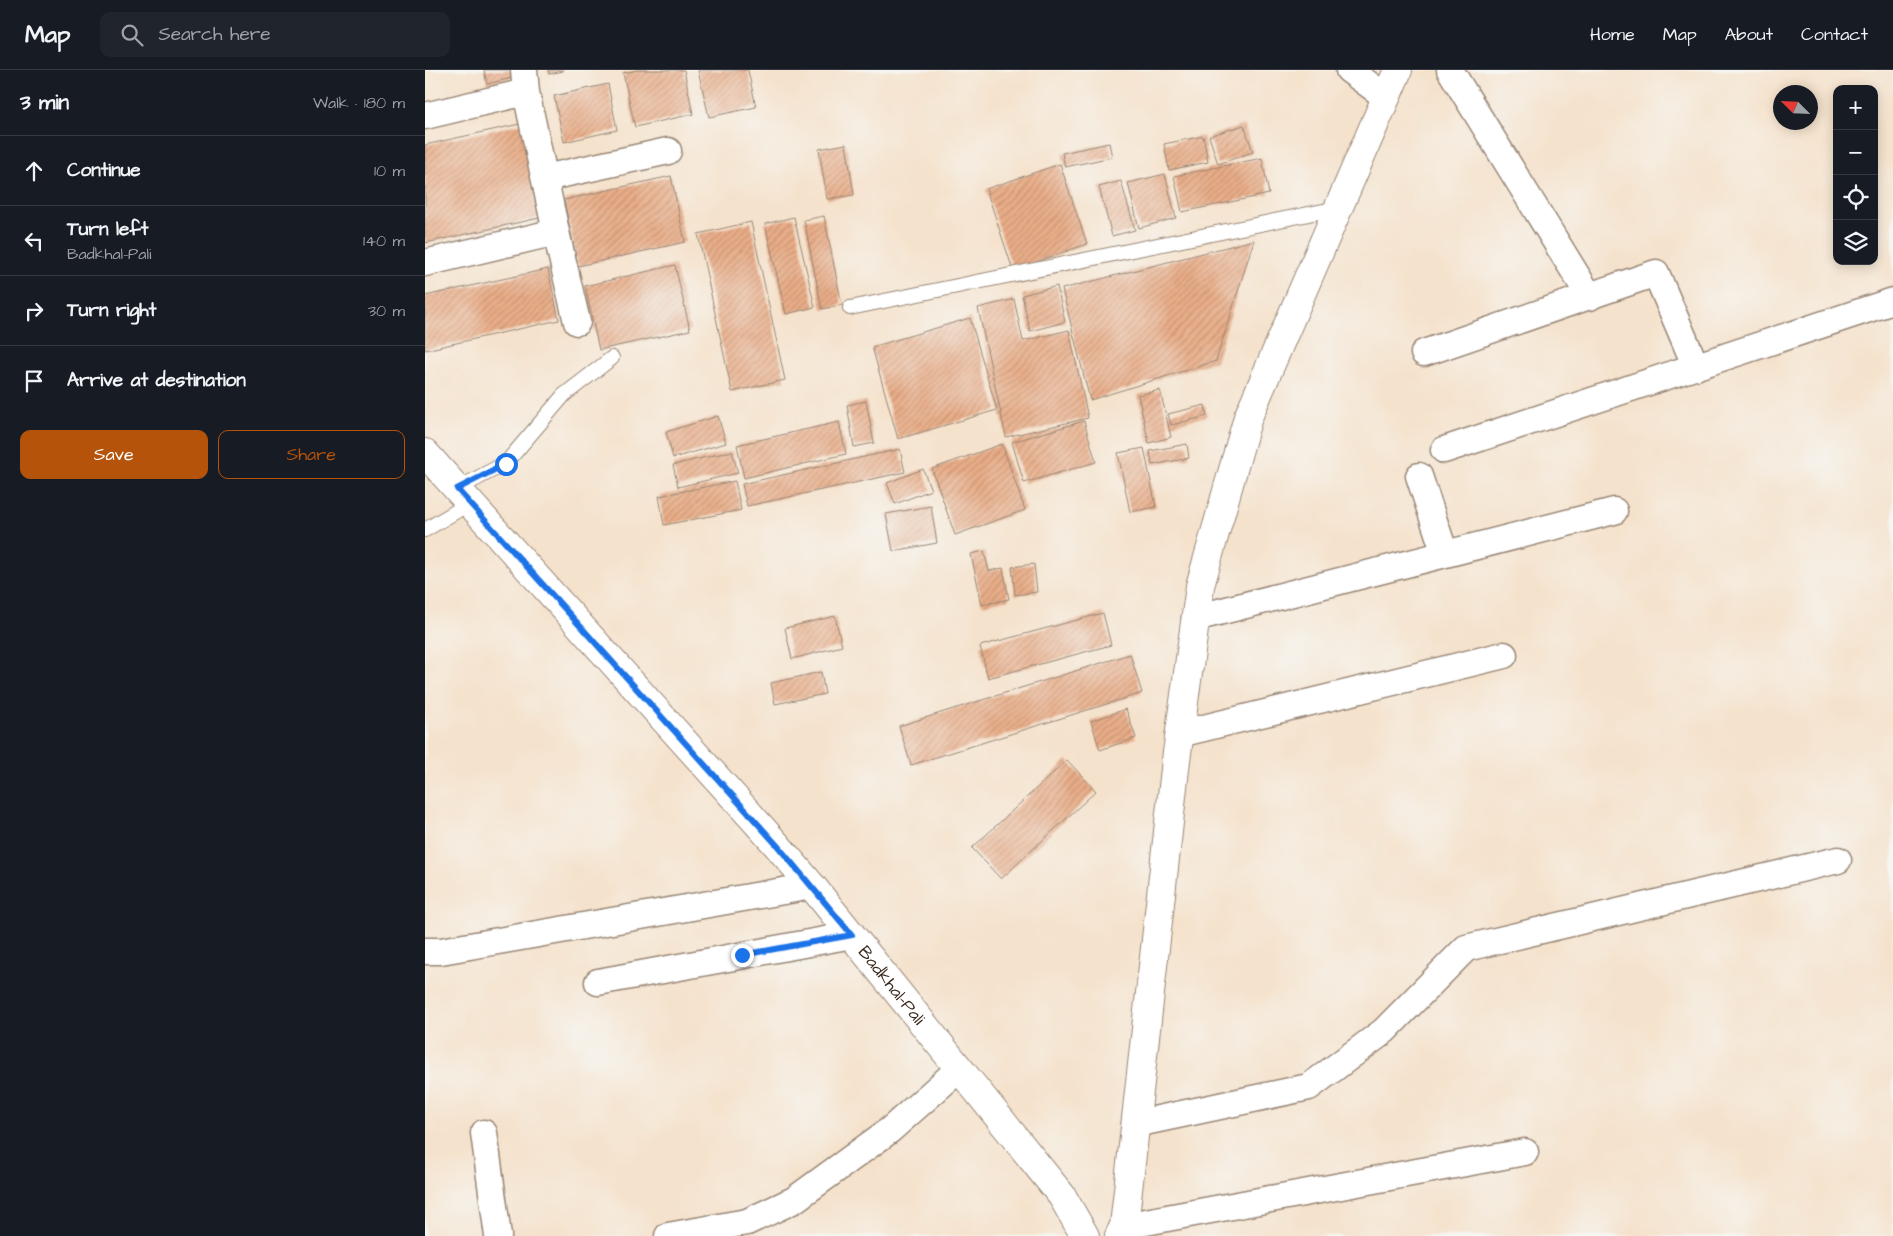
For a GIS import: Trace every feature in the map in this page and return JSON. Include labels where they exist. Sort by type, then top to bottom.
[{"type":"street","points":[[1349,70],[1386,97]]},
{"type":"street","points":[[1398,70],[1248,417],[1200,586],[1179,734],[1135,1124],[1121,1231],[1525,1152]]},
{"type":"street","points":[[1450,70],[1590,297]]},
{"type":"street","points":[[425,116],[525,81],[577,322]]},
{"type":"street","points":[[545,178],[668,151]]},
{"type":"street","points":[[425,263],[557,232]]},
{"type":"street","points":[[1424,353],[1656,273],[1696,367]]},
{"type":"street","points":[[1445,450],[1893,301]]},
{"type":"street","name":"Badkhal-Pali","points":[[425,453],[812,886],[1062,1196],[1085,1236]]},
{"type":"street","points":[[1419,476],[1445,554]]},
{"type":"street","points":[[1195,618],[1614,511]]},
{"type":"street","points":[[1179,734],[1504,655]]},
{"type":"street","points":[[1135,1124],[1309,1086],[1384,1031],[1466,948],[1838,860]]},
{"type":"street","points":[[425,951],[451,949],[812,886]]},
{"type":"street","points":[[598,982],[852,935]]},
{"type":"street","points":[[668,1236],[747,1222],[794,1200],[890,1130],[959,1069]]},
{"type":"street","points":[[484,1133],[498,1236]]},
{"type":"lane","points":[[850,308],[1339,208]]},
{"type":"lane","points":[[425,530],[464,496],[506,464],[564,395],[612,358]]},
{"type":"building","points":[[484,70],[514,70],[516,77],[487,84]]},
{"type":"building","points":[[548,70],[563,70],[563,71],[549,74]]},
{"type":"building","points":[[637,70],[684,70],[693,114],[635,127],[623,73]]},
{"type":"building","points":[[698,70],[748,70],[756,107],[709,117]]},
{"type":"building","points":[[608,84],[617,130],[564,142],[554,96]]},
{"type":"building","points":[[524,123],[544,217],[425,243],[425,145]]},
{"type":"building","points":[[1244,125],[1253,152],[1218,164],[1209,136]]},
{"type":"building","points":[[1203,136],[1208,162],[1169,170],[1164,144]]},
{"type":"building","points":[[1109,143],[1112,157],[1065,167],[1062,153]]},
{"type":"building","points":[[846,144],[854,195],[827,199],[819,149]]},
{"type":"building","points":[[1262,158],[1269,194],[1182,212],[1174,176]]},
{"type":"building","points":[[1060,164],[1087,244],[1013,270],[986,189]]},
{"type":"building","points":[[1165,174],[1176,218],[1139,228],[1128,183]]},
{"type":"building","points":[[671,176],[685,242],[578,266],[564,200]]},
{"type":"building","points":[[1121,181],[1135,230],[1112,236],[1099,187]]},
{"type":"building","points":[[824,216],[842,305],[822,309],[804,220]]},
{"type":"building","points":[[794,217],[815,307],[786,314],[765,224]]},
{"type":"building","points":[[751,222],[785,380],[732,392],[698,234]]},
{"type":"building","points":[[1254,240],[1216,361],[1090,400],[1062,289]]},
{"type":"building","points":[[675,265],[690,330],[599,350],[585,286]]},
{"type":"building","points":[[548,269],[559,320],[425,350],[425,296]]},
{"type":"building","points":[[1057,286],[1065,322],[1030,331],[1022,295]]},
{"type":"building","points":[[1014,299],[1023,341],[1069,330],[1088,418],[1006,437],[978,308]]},
{"type":"building","points":[[970,318],[997,410],[898,439],[872,347]]},
{"type":"building","points":[[1160,390],[1171,437],[1149,443],[1138,395]]},
{"type":"building","points":[[866,401],[874,443],[854,447],[847,405]]},
{"type":"building","points":[[1205,405],[1207,416],[1171,425],[1168,414]]},
{"type":"building","points":[[718,416],[726,443],[673,458],[666,432]]},
{"type":"building","points":[[1084,421],[1096,462],[1024,483],[1012,442]]},
{"type":"building","points":[[839,422],[846,454],[744,478],[737,445]]},
{"type":"building","points":[[1002,444],[1025,510],[955,535],[932,469]]},
{"type":"building","points":[[1187,444],[1189,458],[1152,465],[1150,451]]},
{"type":"building","points":[[1144,448],[1156,507],[1130,512],[1118,453]]},
{"type":"building","points":[[900,449],[905,472],[747,506],[742,484]]},
{"type":"building","points":[[732,451],[738,473],[678,487],[673,465]]},
{"type":"building","points":[[923,469],[931,490],[895,504],[887,483]]},
{"type":"building","points":[[735,481],[741,510],[664,525],[659,496]]},
{"type":"building","points":[[931,506],[937,543],[893,551],[886,514]]},
{"type":"building","points":[[984,551],[989,571],[1003,568],[1009,599],[982,605],[971,554]]},
{"type":"building","points":[[1034,564],[1037,592],[1015,595],[1012,567]]},
{"type":"building","points":[[1103,613],[1111,645],[988,678],[980,646]]},
{"type":"building","points":[[835,616],[842,646],[792,659],[785,628]]},
{"type":"building","points":[[1130,654],[1142,693],[911,765],[899,726]]},
{"type":"building","points":[[821,672],[825,694],[775,704],[771,683]]},
{"type":"building","points":[[1126,709],[1136,738],[1100,750],[1091,721]]},
{"type":"building","points":[[1067,760],[1096,791],[1001,879],[972,848]]},
{"type":"route","points":[[506,464],[457,489],[776,844],[852,935],[795,947],[742,955]]}]
